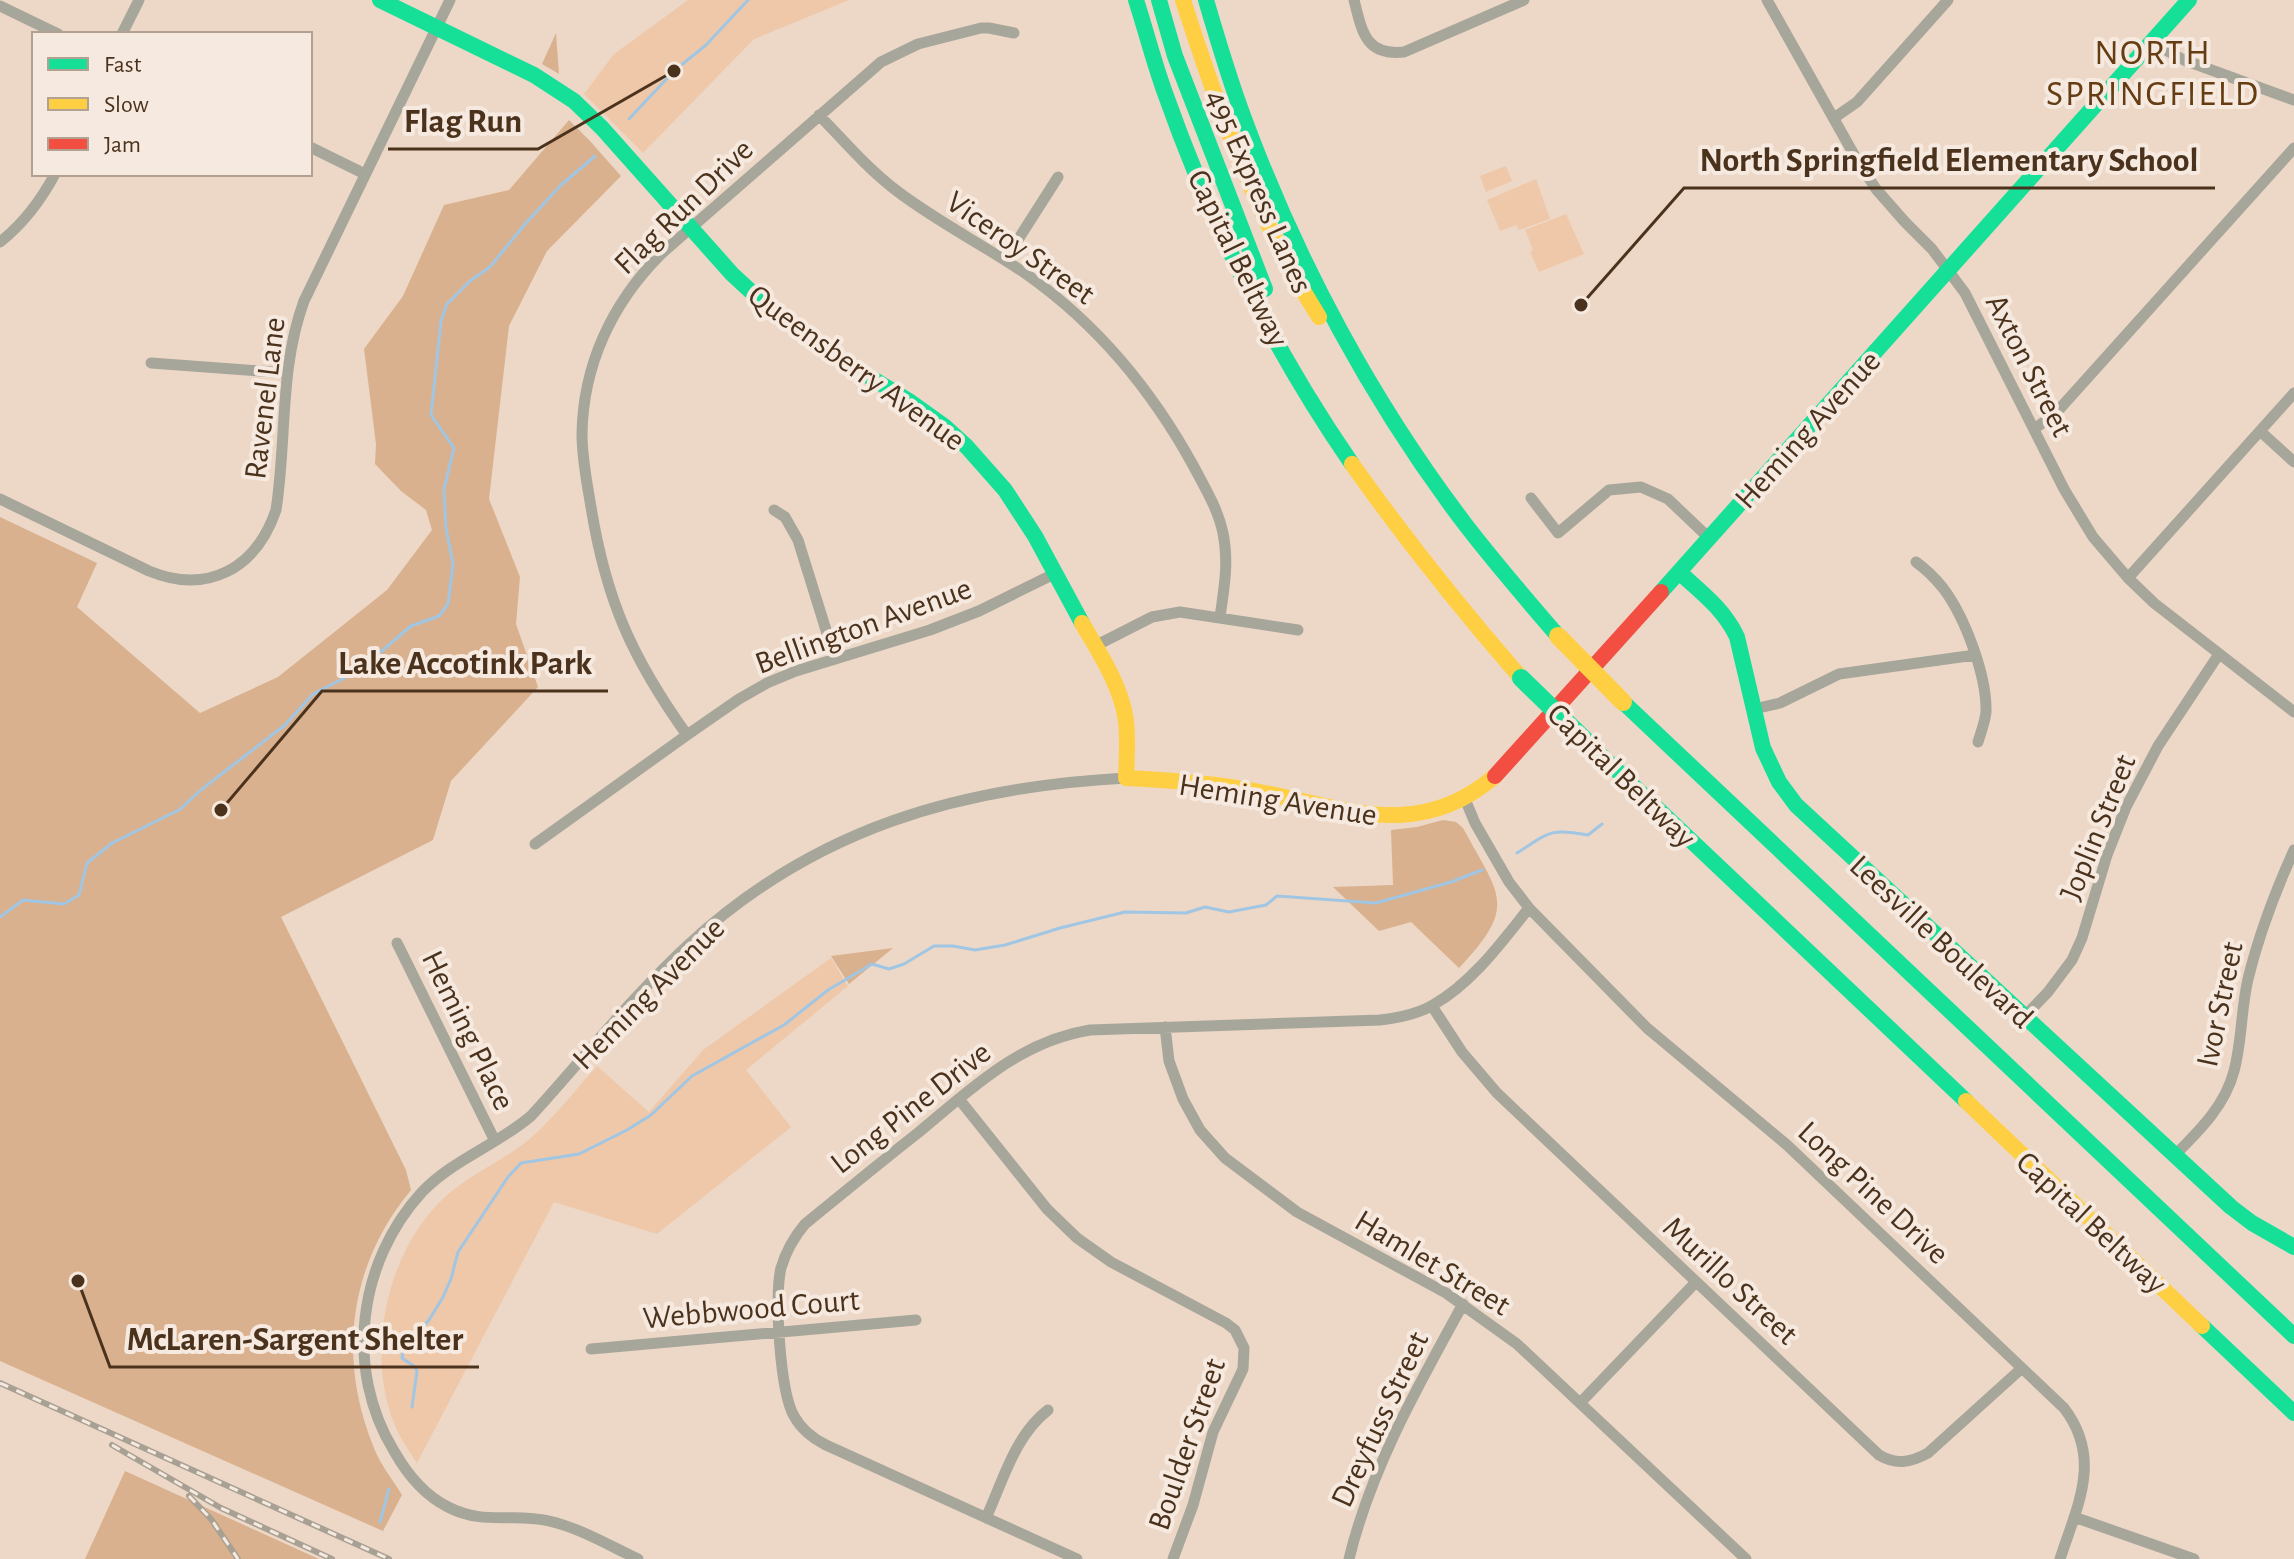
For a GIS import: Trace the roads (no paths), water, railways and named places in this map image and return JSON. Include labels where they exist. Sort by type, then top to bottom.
[{"type":"main road","name":"Queensberry Avenue","points":[[380,0],[534,75],[574,101],[602,128],[732,274],[783,320],[845,363],[918,407],[968,447],[1015,502],[1116,688],[1124,710],[1126,778]]},
{"type":"main road","name":"Capital Beltway","points":[[1136,0],[1172,112],[1225,239],[1274,334],[1378,503],[1487,641],[1588,743],[2294,1413]]},
{"type":"main road","name":"495 Express Lanes","points":[[1159,0],[1175,56],[1242,235],[1331,430]]},
{"type":"main road","name":"495 Express Lanes","points":[[1183,0],[1233,146],[1281,253],[1315,311],[1412,451]]},
{"type":"main road","name":"Capital Beltway","points":[[1206,0],[1250,136],[1334,323],[1412,451],[1488,555],[1558,636],[1623,702],[2294,1336]]},
{"type":"main road","name":"Heming Avenue","points":[[1126,778],[1234,787],[1284,796],[1355,815],[1382,818],[1420,814],[1465,799],[1501,771],[2189,0]]},
{"type":"main road","name":"Leesville Boulevard","points":[[1679,572],[1733,625],[1767,759],[1796,805],[2231,1207],[2294,1247]]},
{"type":"street","points":[[123,32],[139,0]]},
{"type":"street","name":"Ravenel Lane","points":[[0,499],[160,575],[186,580],[199,580],[226,572],[259,546],[276,510],[287,373],[293,337],[304,301],[450,0]]},
{"type":"street","points":[[1354,0],[1364,36],[1377,49],[1392,53],[1404,52],[1524,0]]},
{"type":"street","name":"Axton Street","points":[[1767,0],[1876,189],[1932,249],[1970,303],[2082,521],[2104,551],[2154,603],[2294,712]]},
{"type":"street","points":[[1834,118],[1857,102],[1948,0]]},
{"type":"street","points":[[0,6],[54,32]]},
{"type":"street","name":"Flag Run Drive","points":[[687,735],[643,669],[621,623],[596,539],[582,436],[588,381],[605,331],[630,289],[647,268],[881,62],[904,50],[981,28],[1014,33]]},
{"type":"street","points":[[2151,42],[2184,60],[2294,100]]},
{"type":"street","name":"Viceroy Street","points":[[819,115],[867,166],[895,190],[1053,294],[1102,339],[1141,383],[1177,435],[1212,501],[1222,531],[1226,570],[1220,617]]},
{"type":"street","points":[[312,148],[365,174]]},
{"type":"street","points":[[2034,429],[2066,403],[2294,148]]},
{"type":"street","points":[[0,242],[37,203],[54,176]]},
{"type":"street","points":[[1005,260],[1058,177]]},
{"type":"street","points":[[151,363],[287,373]]},
{"type":"street","points":[[2128,578],[2294,393]]},
{"type":"street","points":[[2260,431],[2294,462]]},
{"type":"street","points":[[1531,498],[1558,533],[1609,490],[1641,487],[1668,499],[1709,538]]},
{"type":"street","points":[[774,510],[785,517],[798,540],[835,659]]},
{"type":"street","points":[[1916,562],[1932,574],[1945,591],[1975,655],[1985,695],[1985,721],[1978,742]]},
{"type":"street","name":"Bellington Avenue","points":[[535,844],[687,735],[767,683],[967,616],[1056,573]]},
{"type":"street","points":[[1095,646],[1144,620],[1180,612],[1298,630]]},
{"type":"street","name":"Joplin Street","points":[[2024,1017],[2057,982],[2072,960],[2126,807],[2158,746],[2219,654]]},
{"type":"street","points":[[1754,709],[1780,703],[1839,674],[1975,655]]},
{"type":"street","name":"Heming Avenue","points":[[638,1559],[549,1521],[481,1518],[446,1506],[409,1474],[389,1443],[373,1405],[365,1365],[364,1329],[372,1277],[401,1220],[424,1191],[448,1169],[513,1131],[531,1116],[688,945],[742,901],[799,864],[881,824],[959,800],[1042,784],[1126,778]]},
{"type":"street","name":"Long Pine Drive","points":[[1465,799],[1509,882],[1529,908],[1647,1028],[1787,1145],[2064,1408],[2080,1438],[2085,1457],[2085,1475],[2060,1559]]},
{"type":"street","name":"Ivor Street","points":[[2174,1156],[2210,1118],[2230,1085],[2253,957],[2294,850]]},
{"type":"street","name":"Long Pine Drive","points":[[1077,1559],[826,1445],[807,1433],[795,1418],[787,1399],[777,1301],[786,1254],[797,1233],[1009,1060],[1054,1038],[1090,1030],[1397,1018],[1432,1006],[1457,988],[1496,949],[1529,908]]},
{"type":"street","name":"Heming Place","points":[[397,943],[495,1141]]},
{"type":"street","name":"Murillo Street","points":[[1432,1006],[1462,1052],[1497,1093],[1887,1460],[1905,1463],[1928,1453],[2022,1368]]},
{"type":"street","name":"Hamlet Street","points":[[1165,1027],[1169,1061],[1183,1099],[1200,1130],[1225,1158],[1297,1212],[1463,1304],[1517,1344],[1746,1559]]},
{"type":"street","name":"Boulder Street","points":[[959,1099],[1047,1209],[1077,1238],[1111,1262],[1226,1323],[1241,1338],[1245,1359],[1243,1369],[1213,1432],[1193,1505],[1173,1559]]},
{"type":"street","points":[[1581,1402],[1696,1282]]},
{"type":"street","name":"Dreyfuss Street","points":[[1349,1559],[1373,1481],[1388,1447],[1463,1304]]},
{"type":"street","name":"Webbwood Court","points":[[591,1349],[916,1320]]},
{"type":"street","points":[[986,1518],[1024,1435],[1032,1423],[1048,1410]]},
{"type":"street","points":[[2074,1517],[2194,1559]]},
{"type":"waterway","points":[[629,119],[748,0]]},
{"type":"waterway","points":[[0,917],[23,900],[64,904],[79,895],[87,863],[112,843],[179,810],[285,725],[313,694],[358,671],[411,626],[439,616],[448,604],[453,564],[446,528],[444,489],[454,448],[431,415],[441,321],[447,304],[470,281],[490,267],[561,185],[595,156]]},
{"type":"waterway","points":[[1517,853],[1550,834],[1588,835],[1602,824]]},
{"type":"waterway","points":[[412,1407],[417,1371],[402,1358],[403,1352],[443,1297],[458,1252],[508,1177],[521,1163],[579,1154],[627,1130],[651,1115],[692,1076],[784,1025],[828,990],[872,964],[889,969],[934,946],[975,950],[1005,945],[1125,912],[1186,913],[1205,907],[1229,912],[1266,905],[1277,896],[1376,903],[1482,870]]},
{"type":"waterway","points":[[380,1522],[389,1489]]},
{"type":"railway","points":[[0,1383],[389,1559]]},
{"type":"railway","points":[[112,1445],[221,1508],[332,1559]]},
{"type":"railway","points":[[189,1496],[211,1519],[238,1559]]},
{"type":"place","name":"Flag Run","points":[[674,71]]},
{"type":"place","name":"North Springfield Elementary School","points":[[1581,305]]},
{"type":"place","name":"Lake Accotink Park","points":[[221,810]]},
{"type":"place","name":"McLaren-Sargent Shelter","points":[[78,1281]]},
{"type":"district","name":"NORTH SPRINGFIELD","points":[[2153,72]]}]
